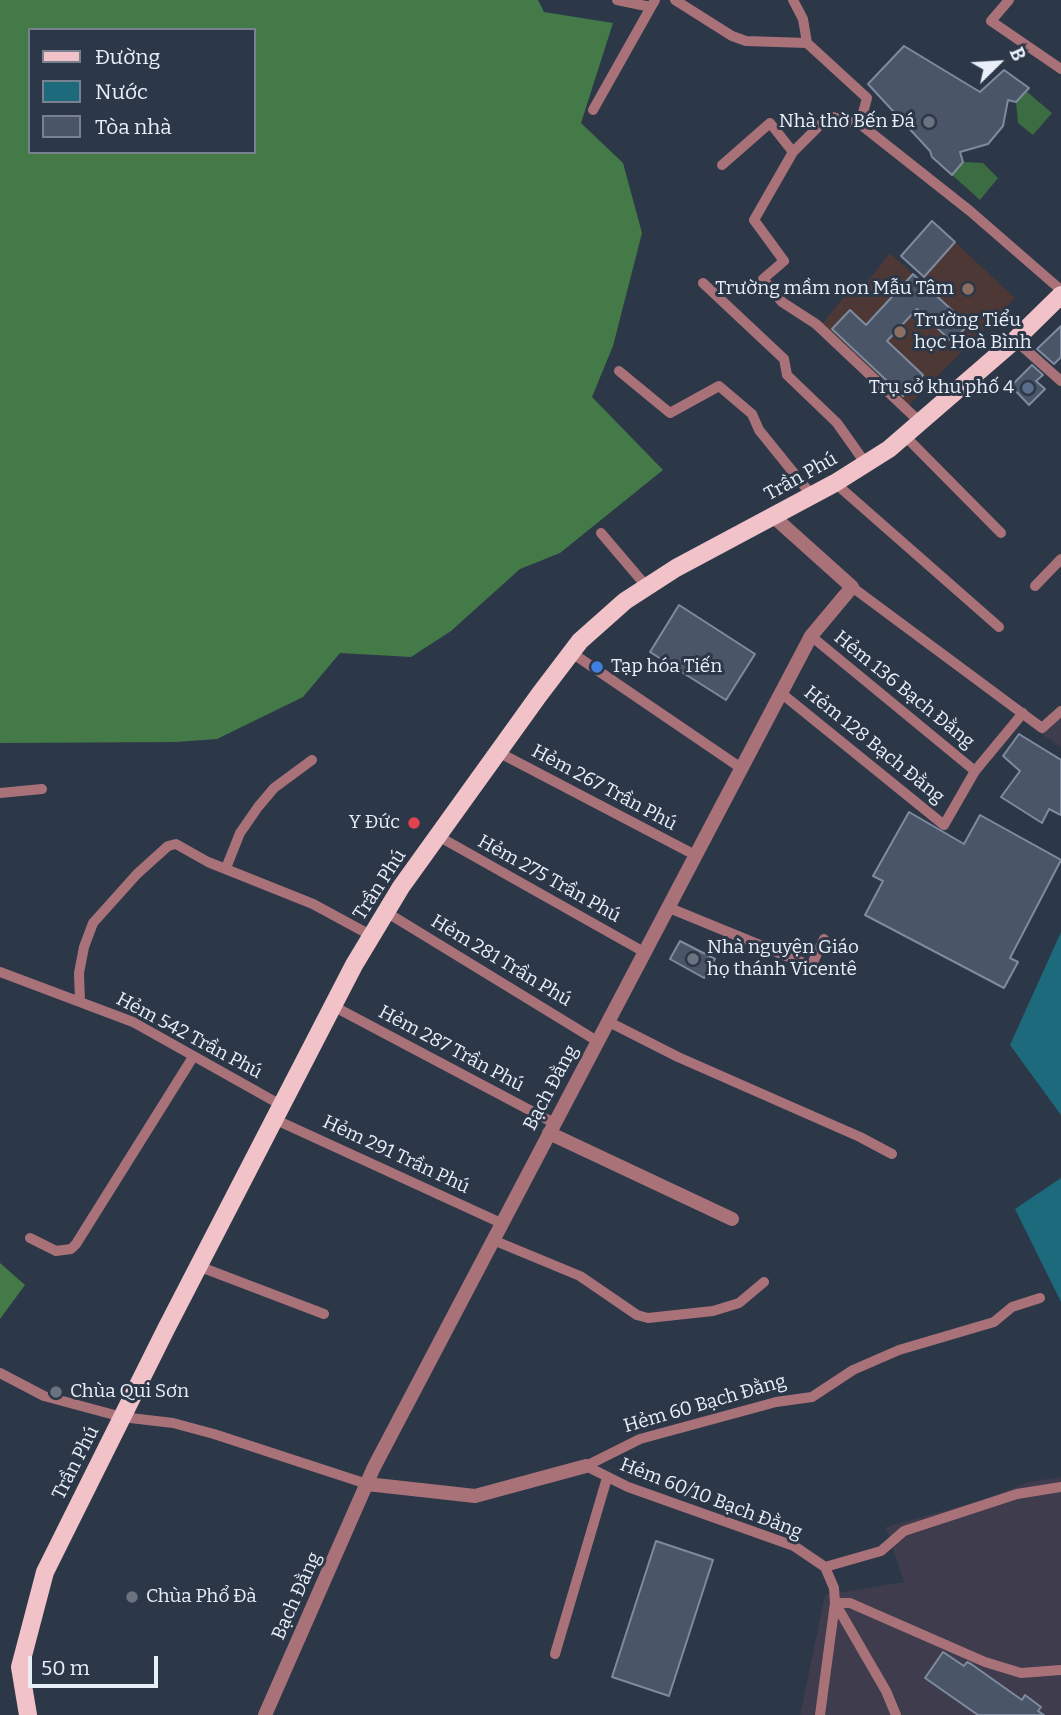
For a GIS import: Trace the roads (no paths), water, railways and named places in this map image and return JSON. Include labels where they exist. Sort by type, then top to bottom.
[{"type":"main road","name":"Trần Phú","points":[[28,1715],[20,1667],[45,1572],[198,1266],[333,1006],[386,912],[498,752],[572,653],[625,601],[717,544],[774,517],[810,493],[835,483],[866,464],[921,423],[1015,340],[1061,293]]},
{"type":"street","points":[[774,517],[852,586]]},
{"type":"street","name":"Bạch Đằng","points":[[265,1715],[367,1484],[501,1223],[811,636],[852,586]]},
{"type":"street","points":[[551,1128],[732,1219]]},
{"type":"street","name":"Hẻm 60 Bạch Đằng","points":[[367,1484],[475,1496],[586,1466]]},
{"type":"lane","points":[[593,110],[653,4],[617,0]]},
{"type":"lane","points":[[675,0],[732,36],[746,41],[807,43]]},
{"type":"lane","points":[[1009,0],[991,20],[1061,69]]},
{"type":"lane","points":[[794,1],[803,19],[807,43],[867,98],[860,124]]},
{"type":"lane","points":[[921,423],[816,324],[782,302],[763,279],[784,261],[754,220],[793,152],[830,116],[860,124],[970,211],[1061,293]]},
{"type":"lane","points":[[722,165],[770,123],[793,152]]},
{"type":"lane","points":[[703,283],[784,359],[787,374],[837,423],[866,464]]},
{"type":"lane","points":[[1015,340],[1061,381]]},
{"type":"lane","points":[[619,371],[670,413],[719,386],[752,414],[758,430],[810,493]]},
{"type":"lane","points":[[905,436],[1001,533]]},
{"type":"lane","points":[[835,483],[999,627]]},
{"type":"lane","points":[[601,533],[647,587]]},
{"type":"lane","points":[[1035,586],[1061,559]]},
{"type":"lane","points":[[852,586],[1042,728],[1061,711]]},
{"type":"lane","name":"Hẻm 136 Bạch Đằng","points":[[811,636],[975,771]]},
{"type":"lane","points":[[572,653],[741,768]]},
{"type":"lane","name":"Hẻm 128 Bạch Đằng","points":[[781,693],[944,825],[975,771]]},
{"type":"lane","points":[[975,771],[1023,713]]},
{"type":"lane","name":"Hẻm 267 Trần Phú","points":[[498,752],[695,855]]},
{"type":"lane","points":[[226,868],[240,833],[258,807],[274,788],[312,760]]},
{"type":"lane","points":[[0,793],[41,789]]},
{"type":"lane","name":"Hẻm 275 Trần Phú","points":[[438,836],[644,952]]},
{"type":"lane","points":[[80,1002],[79,973],[84,947],[93,923],[128,883],[169,846],[176,844],[313,904],[372,936]]},
{"type":"lane","points":[[667,907],[811,966],[824,939]]},
{"type":"lane","name":"Hẻm 281 Trần Phú","points":[[386,912],[597,1041]]},
{"type":"lane","name":"Hẻm 542 Trần Phú","points":[[0,972],[133,1022],[278,1112]]},
{"type":"lane","name":"Hẻm 287 Trần Phú","points":[[333,1006],[551,1128]]},
{"type":"lane","points":[[607,1021],[678,1058],[860,1137],[892,1154]]},
{"type":"lane","points":[[30,1238],[56,1251],[71,1249],[76,1244],[193,1057]]},
{"type":"lane","name":"Hẻm 291 Trần Phú","points":[[278,1112],[501,1223]]},
{"type":"lane","points":[[493,1240],[580,1276],[636,1315],[648,1318],[713,1311],[739,1303],[764,1282]]},
{"type":"lane","points":[[198,1266],[324,1314]]},
{"type":"lane","name":"Hẻm 60 Bạch Đằng","points":[[586,1466],[640,1439],[776,1402],[811,1396],[853,1370],[899,1350],[994,1322],[1012,1307],[1040,1298]]},
{"type":"lane","points":[[0,1373],[44,1396],[122,1417],[173,1423],[215,1434],[367,1484]]},
{"type":"lane","name":"Hẻm 60/10 Bạch Đằng","points":[[586,1466],[607,1478],[794,1546],[825,1567]]},
{"type":"lane","points":[[555,1654],[607,1478]]},
{"type":"lane","points":[[820,1715],[835,1603],[834,1588],[825,1567],[881,1551],[904,1531],[1017,1494],[1061,1487]]},
{"type":"lane","points":[[835,1603],[850,1603],[985,1662],[1021,1673],[1061,1670]]},
{"type":"lane","points":[[835,1603],[886,1691],[896,1715]]},
{"type":"water","points":[[1061,932],[1061,1115],[1010,1045]]},
{"type":"water","points":[[1061,1178],[1061,1302],[1015,1209]]},
{"type":"place","name":"Nhà thờ Bến Đá","points":[[929,122]]},
{"type":"place","name":"Trường mầm non Mẫu Tâm","points":[[968,289]]},
{"type":"place","name":"Trường Tiểu học Hoà Bình","points":[[900,332]]},
{"type":"place","name":"Trụ sở khu phố 4","points":[[1028,388]]},
{"type":"place","name":"Tạp hóa Tiến","points":[[597,667]]},
{"type":"place","name":"Y Đức","points":[[414,823]]},
{"type":"place","name":"Nhà nguyện Giáo họ thánh Vicentê","points":[[693,959]]},
{"type":"place","name":"Chùa Qui Sơn","points":[[56,1392]]},
{"type":"place","name":"Chùa Phổ Đà","points":[[132,1597]]}]
